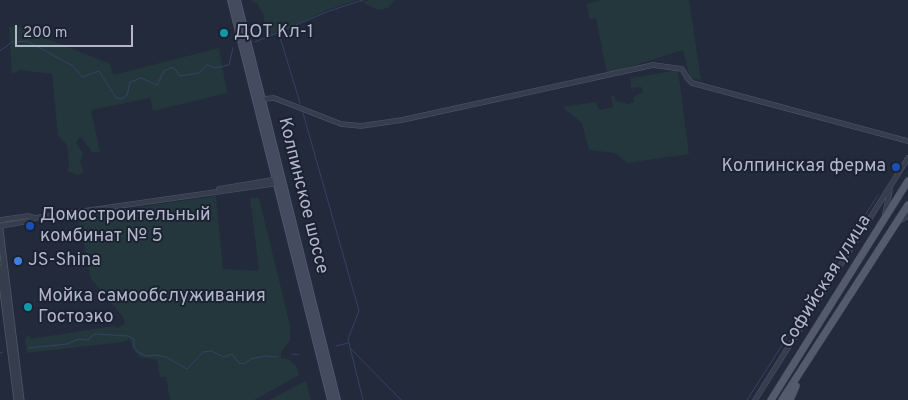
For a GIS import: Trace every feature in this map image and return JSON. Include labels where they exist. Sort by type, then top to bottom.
[{"type":"main road","name":"Колпинское шоссе","points":[[231,0],[331,400]]},
{"type":"main road","name":"Колпинское шоссе","points":[[237,0],[284,180],[337,400]]},
{"type":"main road","name":"Софийская улица","points":[[771,400],[908,181]]},
{"type":"main road","name":"Софийская улица","points":[[782,400],[908,205]]},
{"type":"main road","points":[[855,263],[857,276],[864,275]]},
{"type":"main road","points":[[790,400],[814,358],[821,340]]},
{"type":"street","points":[[263,99],[274,98],[341,124],[361,126],[402,120],[653,65],[682,69],[692,83],[908,141]]},
{"type":"street","points":[[755,400],[908,158]]},
{"type":"street","points":[[5,315],[0,228],[30,221],[35,218],[284,180]]},
{"type":"street","points":[[885,217],[891,184]]},
{"type":"street","points":[[0,220],[28,216],[35,218]]},
{"type":"street","points":[[898,222],[908,216]]},
{"type":"street","points":[[0,268],[5,315],[21,400]]},
{"type":"street","points":[[14,363],[17,400]]},
{"type":"shaded area","points":[[251,0],[357,0],[327,10],[268,38],[265,36],[264,15],[256,2],[253,3]]},
{"type":"shaded area","points":[[369,0],[395,0],[388,8],[378,10],[362,2]]},
{"type":"shaded area","points":[[601,0],[689,0],[701,80],[690,78],[683,50],[607,74],[596,18],[589,19],[587,4]]},
{"type":"shaded area","points":[[16,26],[110,64],[113,75],[219,48],[227,93],[153,111],[150,98],[91,110],[100,152],[92,152],[82,138],[79,137],[76,143],[83,153],[80,162],[84,172],[78,175],[67,171],[69,164],[67,145],[58,136],[52,74],[20,70],[12,74],[9,27]]},
{"type":"shaded area","points":[[678,70],[689,154],[627,163],[615,153],[589,150],[582,123],[562,107],[596,102],[599,110],[613,107],[611,96],[614,95],[616,101],[628,104],[634,102],[633,97],[643,92],[641,87],[631,88],[631,78]]},
{"type":"shaded area","points":[[216,196],[223,269],[257,271],[259,269],[250,198],[259,198],[290,325],[290,340],[281,352],[281,358],[288,359],[297,367],[299,375],[254,400],[170,400],[166,377],[160,377],[157,360],[140,357],[132,348],[130,339],[123,342],[27,353],[25,339],[29,335],[30,339],[114,326],[117,328],[125,324],[123,317],[91,279],[78,216]]},
{"type":"shaded area","points":[[306,381],[311,400],[269,400]]},
{"type":"waterway","points":[[255,42],[329,11],[363,0]]},
{"type":"waterway","points":[[279,34],[300,103]]},
{"type":"waterway","points":[[0,51],[12,42],[27,41],[73,66],[82,77],[99,71],[116,98],[122,99],[127,95],[130,82],[141,78],[157,85],[164,71],[173,67],[180,76],[199,73],[207,65],[215,68],[229,65],[233,48]]},
{"type":"waterway","points":[[303,113],[359,311],[348,339],[363,400]]},
{"type":"waterway","points":[[747,400],[878,195]]},
{"type":"waterway","points":[[28,348],[67,344],[79,339],[88,340],[94,334],[128,336],[134,339],[134,347],[138,352],[146,356],[166,357],[187,369],[203,352],[211,351],[224,357],[232,354],[239,363],[244,364],[251,359],[264,356],[277,357]]},
{"type":"waterway","points":[[336,346],[348,343]]},
{"type":"waterway","points":[[350,348],[401,400]]},
{"type":"waterway","points":[[292,354],[299,355]]},
{"type":"place","name":"ДОТ Кл-1","points":[[224,33]]},
{"type":"place","name":"Колпинская ферма","points":[[896,167]]},
{"type":"place","name":"Домостроительный комбинат № 5","points":[[30,226]]},
{"type":"place","name":"JS-Shina","points":[[18,261]]},
{"type":"place","name":"Мойка самообслуживания Гостоэко","points":[[28,307]]}]
